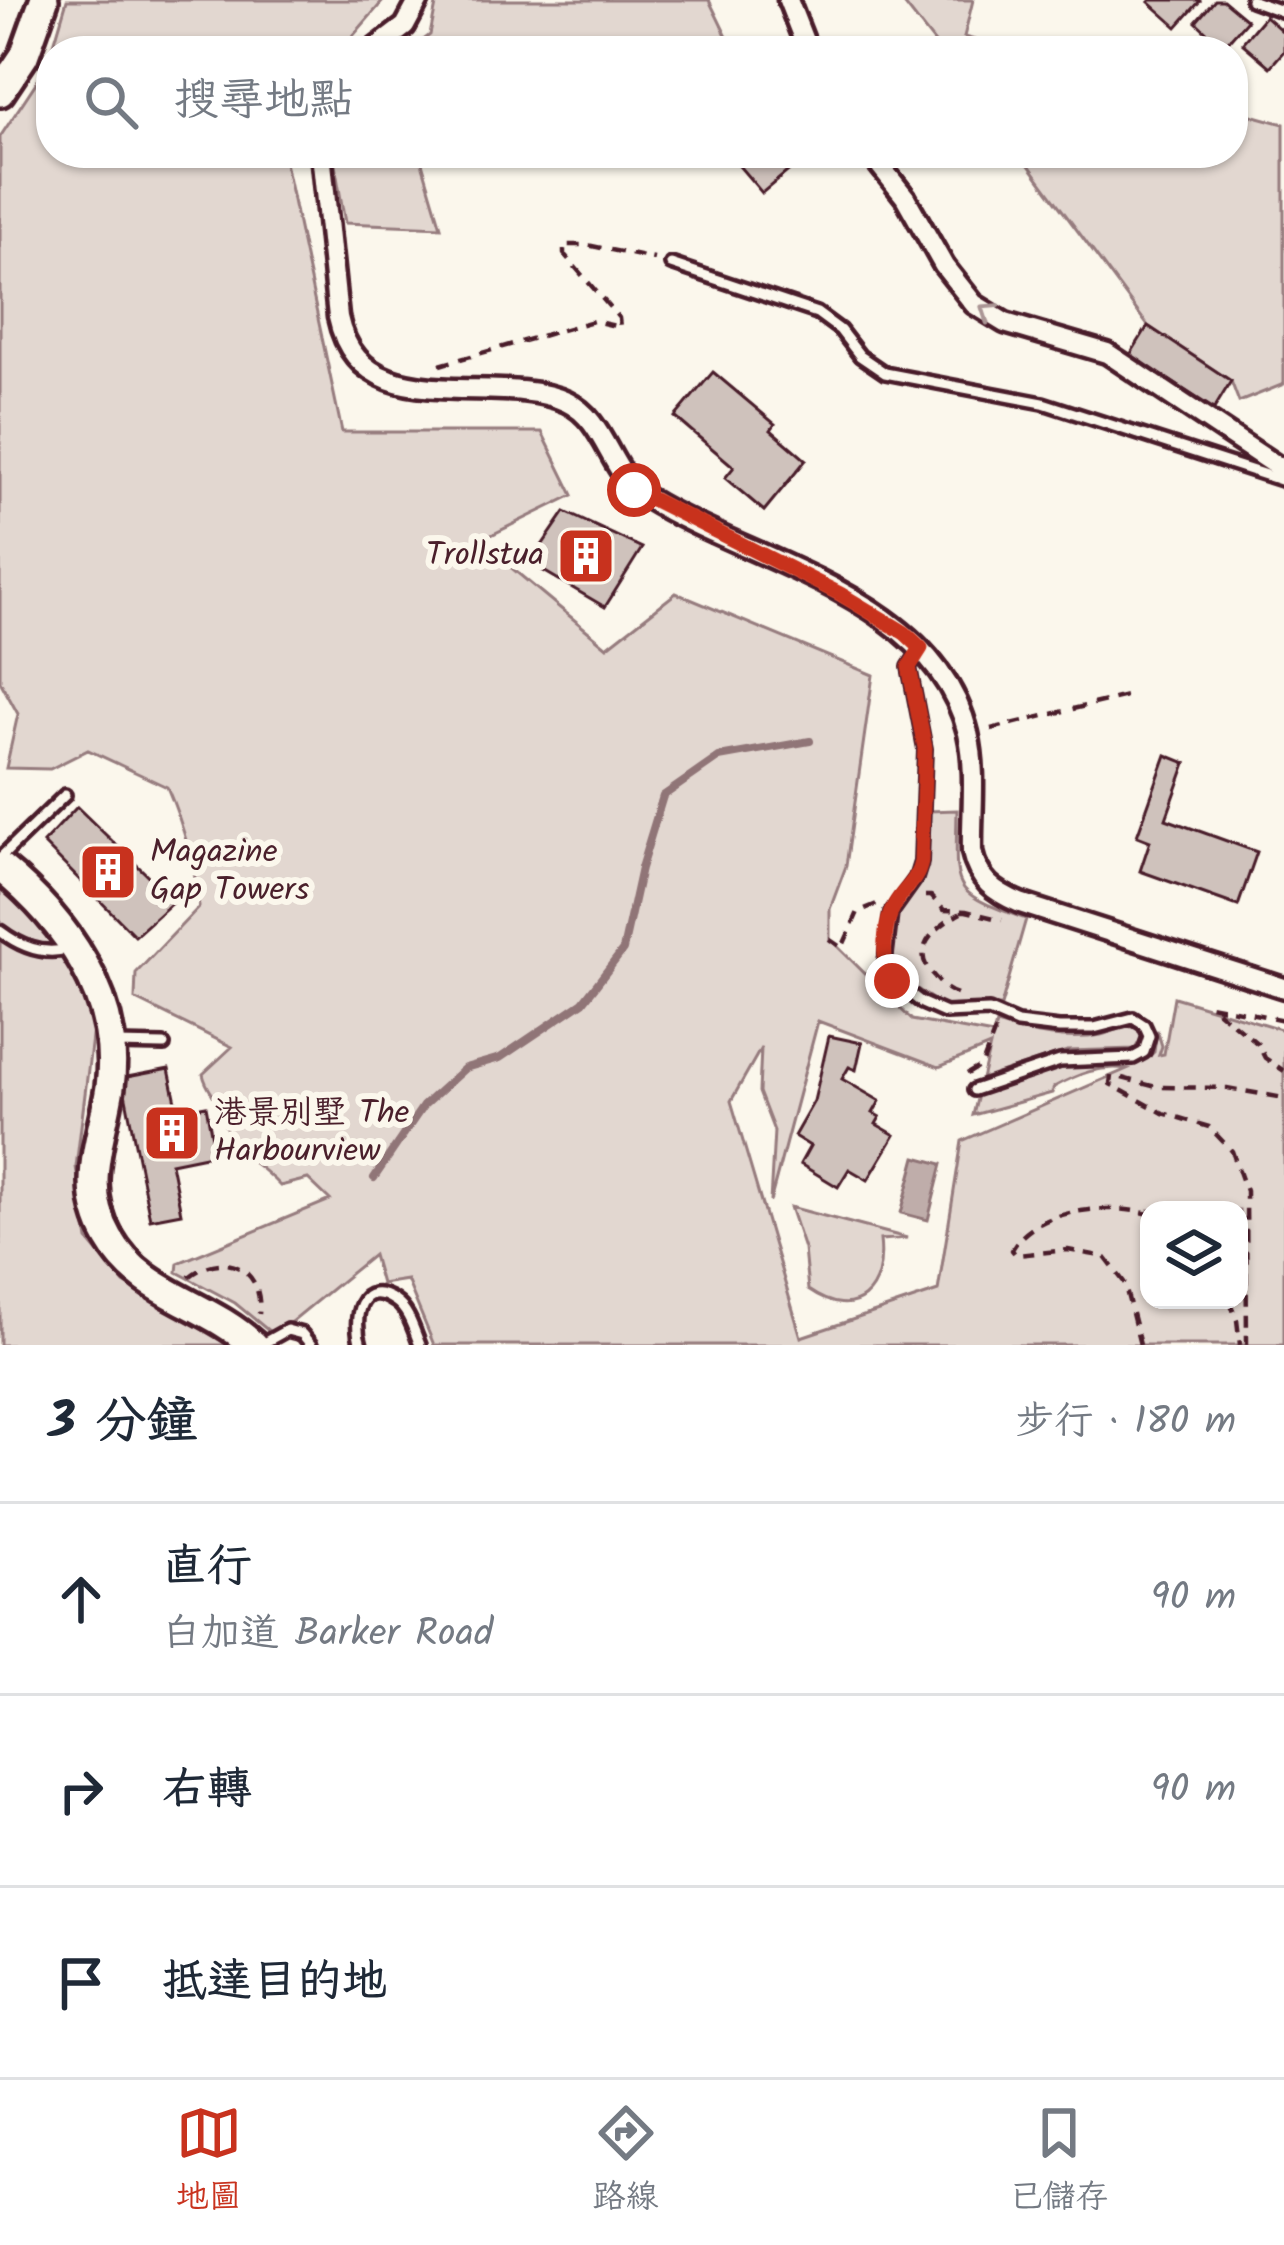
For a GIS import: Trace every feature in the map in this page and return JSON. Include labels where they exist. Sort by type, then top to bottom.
[{"type":"main road","points":[[0,92],[24,56],[44,0]]},
{"type":"main road","points":[[0,868],[40,903],[74,946],[99,998],[111,1045],[110,1084],[93,1162],[93,1195],[102,1225],[117,1252],[139,1276],[257,1338]]},
{"type":"street","points":[[392,36],[405,26],[419,0]]},
{"type":"street","points":[[788,0],[802,36]]},
{"type":"street","points":[[323,168],[338,316],[350,350],[365,365],[411,385],[540,394],[572,404],[590,420],[634,490],[840,594],[905,633],[921,648],[953,695],[968,734],[972,852],[987,885],[1020,903],[1284,988]]},
{"type":"street","points":[[882,168],[974,304],[1005,323],[1098,348],[1284,471]]},
{"type":"lane","points":[[1251,0],[1284,12]]},
{"type":"lane","points":[[670,264],[817,313],[840,330],[860,356],[885,373],[1043,403],[1284,481]]},
{"type":"lane","points":[[921,648],[909,667],[925,748],[921,862],[889,923],[885,962],[889,977],[938,1011],[979,1010],[1023,1024],[1074,1029],[1133,1018],[1144,1025],[1149,1042],[1144,1052],[1132,1058],[1060,1060],[974,1090]]},
{"type":"lane","points":[[0,858],[64,795]]},
{"type":"lane","points":[[0,932],[43,952],[74,946]]},
{"type":"lane","points":[[111,1045],[164,1046]]},
{"type":"lane","points":[[361,1345],[355,1325],[357,1311],[366,1299],[382,1296],[398,1303],[420,1345]]},
{"type":"lane","points":[[257,1338],[287,1330],[302,1334],[311,1345]]},
{"type":"path","points":[[435,365],[593,321],[620,328],[619,318],[564,254],[566,244],[670,264]]},
{"type":"path","points":[[968,734],[1130,695]]},
{"type":"path","points":[[829,939],[842,948],[858,912],[886,900],[931,896],[944,910],[966,910],[1005,921]]},
{"type":"path","points":[[962,1078],[982,1065],[1001,1006],[948,992],[926,968],[923,946],[945,922],[966,910]]},
{"type":"path","points":[[1284,1019],[1210,1005],[1284,1070]]},
{"type":"path","points":[[1244,1345],[1246,1191],[1232,1151],[1209,1127],[1162,1113],[1110,1084],[1108,1077],[1156,1088],[1227,1088],[1284,1098]]},
{"type":"path","points":[[1140,1213],[1116,1209],[1066,1215],[1026,1232],[1012,1250],[1020,1256],[1084,1251],[1109,1261],[1129,1295],[1140,1345]]},
{"type":"path","points":[[184,1282],[215,1265],[230,1264],[243,1270],[259,1291],[257,1338]]},
{"type":"path","points":[[1233,1309],[1244,1345]]},
{"type":"shaded area","points":[[67,0],[384,0],[353,36],[56,36]]},
{"type":"shaded area","points":[[437,0],[709,0],[727,36],[429,36]]},
{"type":"shaded area","points":[[901,0],[973,0],[964,36],[929,36]]},
{"type":"shaded area","points":[[36,83],[36,168],[286,168],[342,432],[542,432],[573,495],[479,541],[607,647],[676,593],[873,675],[846,866],[830,909],[830,939],[912,1020],[993,1035],[996,1024],[1062,1037],[1088,1037],[1133,1027],[1143,1035],[1135,1049],[1067,1051],[982,1079],[990,1046],[939,1067],[818,1021],[770,1202],[774,1131],[759,1092],[761,1048],[731,1101],[801,1337],[938,1291],[962,1141],[1127,1069],[1089,1072],[1054,1087],[1052,1093],[973,1115],[978,1095],[1068,1064],[1141,1061],[1154,1052],[1157,1030],[1162,1046],[1159,1055],[1164,1054],[1174,997],[1284,1030],[1284,1345],[434,1345],[407,1280],[381,1284],[373,1255],[285,1327],[270,1332],[235,1303],[177,1272],[178,1263],[330,1200],[308,1179],[280,1186],[231,1138],[203,1074],[232,1047],[135,999],[136,973],[199,907],[188,846],[167,787],[88,750],[50,769],[6,768],[18,714],[0,681],[0,137]]},
{"type":"shaded area","points":[[1248,114],[1284,124],[1284,384],[1239,402],[1231,381],[1148,326],[1031,168],[1248,168]]},
{"type":"shaded area","points":[[336,168],[424,168],[441,227],[345,223]]},
{"type":"shaded area","points":[[957,810],[956,857],[962,884],[982,902],[1026,919],[1001,1006],[943,1006],[897,976],[892,955],[898,912],[928,867],[928,811]]},
{"type":"shaded area","points":[[0,864],[19,877],[91,1000],[93,1029],[76,1167],[88,1240],[124,1283],[228,1345],[0,1345]]},
{"type":"shaded area","points":[[916,1157],[942,1164],[928,1220],[901,1213]]},
{"type":"shaded area","points":[[790,1207],[907,1238],[880,1240],[878,1274],[865,1296],[841,1304],[825,1300],[808,1290],[804,1249]]},
{"type":"building","points":[[1151,0],[1199,0],[1200,1],[1177,27]]},
{"type":"building","points":[[1215,0],[1223,0],[1247,20],[1233,36],[1211,36],[1196,22]]},
{"type":"building","points":[[1265,16],[1284,33],[1284,51],[1270,67],[1248,48],[1248,36]]},
{"type":"building","points":[[741,168],[792,168],[762,193]]},
{"type":"building","points":[[1148,326],[1231,381],[1214,409],[1130,355]]},
{"type":"building","points":[[713,372],[775,424],[771,430],[806,460],[764,511],[725,478],[734,467],[675,417]]},
{"type":"building","name":"Trollstua","points":[[565,512],[642,548],[605,607],[530,563]]},
{"type":"building","points":[[1166,755],[1186,763],[1166,819],[1257,852],[1238,906],[1140,871],[1150,841],[1137,836]]},
{"type":"building","name":"Magazine Gap Towers","points":[[77,807],[174,901],[135,936],[43,843]]},
{"type":"building","points":[[829,1036],[862,1043],[856,1070],[849,1067],[842,1079],[880,1101],[873,1113],[880,1117],[876,1124],[895,1135],[868,1180],[849,1169],[838,1187],[800,1164],[810,1146],[794,1136],[814,1101]]},
{"type":"building","name":"港景別墅 The Harbourview","points":[[169,1069],[178,1111],[206,1106],[215,1154],[171,1163],[181,1213],[150,1219],[122,1078]]},
{"type":"waterway","points":[[374,1178],[423,1106],[465,1068],[500,1058],[583,1002],[623,950],[663,796],[719,757],[810,741]]},
{"type":"place","name":"Trollstua","points":[[586,556]]},
{"type":"place","name":"Magazine Gap Towers","points":[[108,872]]},
{"type":"place","name":"港景別墅 The Harbourview","points":[[172,1133]]},
{"type":"route","points":[[634,490],[775,558],[867,609],[921,648],[909,667],[925,748],[921,862],[916,878],[891,913],[885,962],[892,981]]}]
